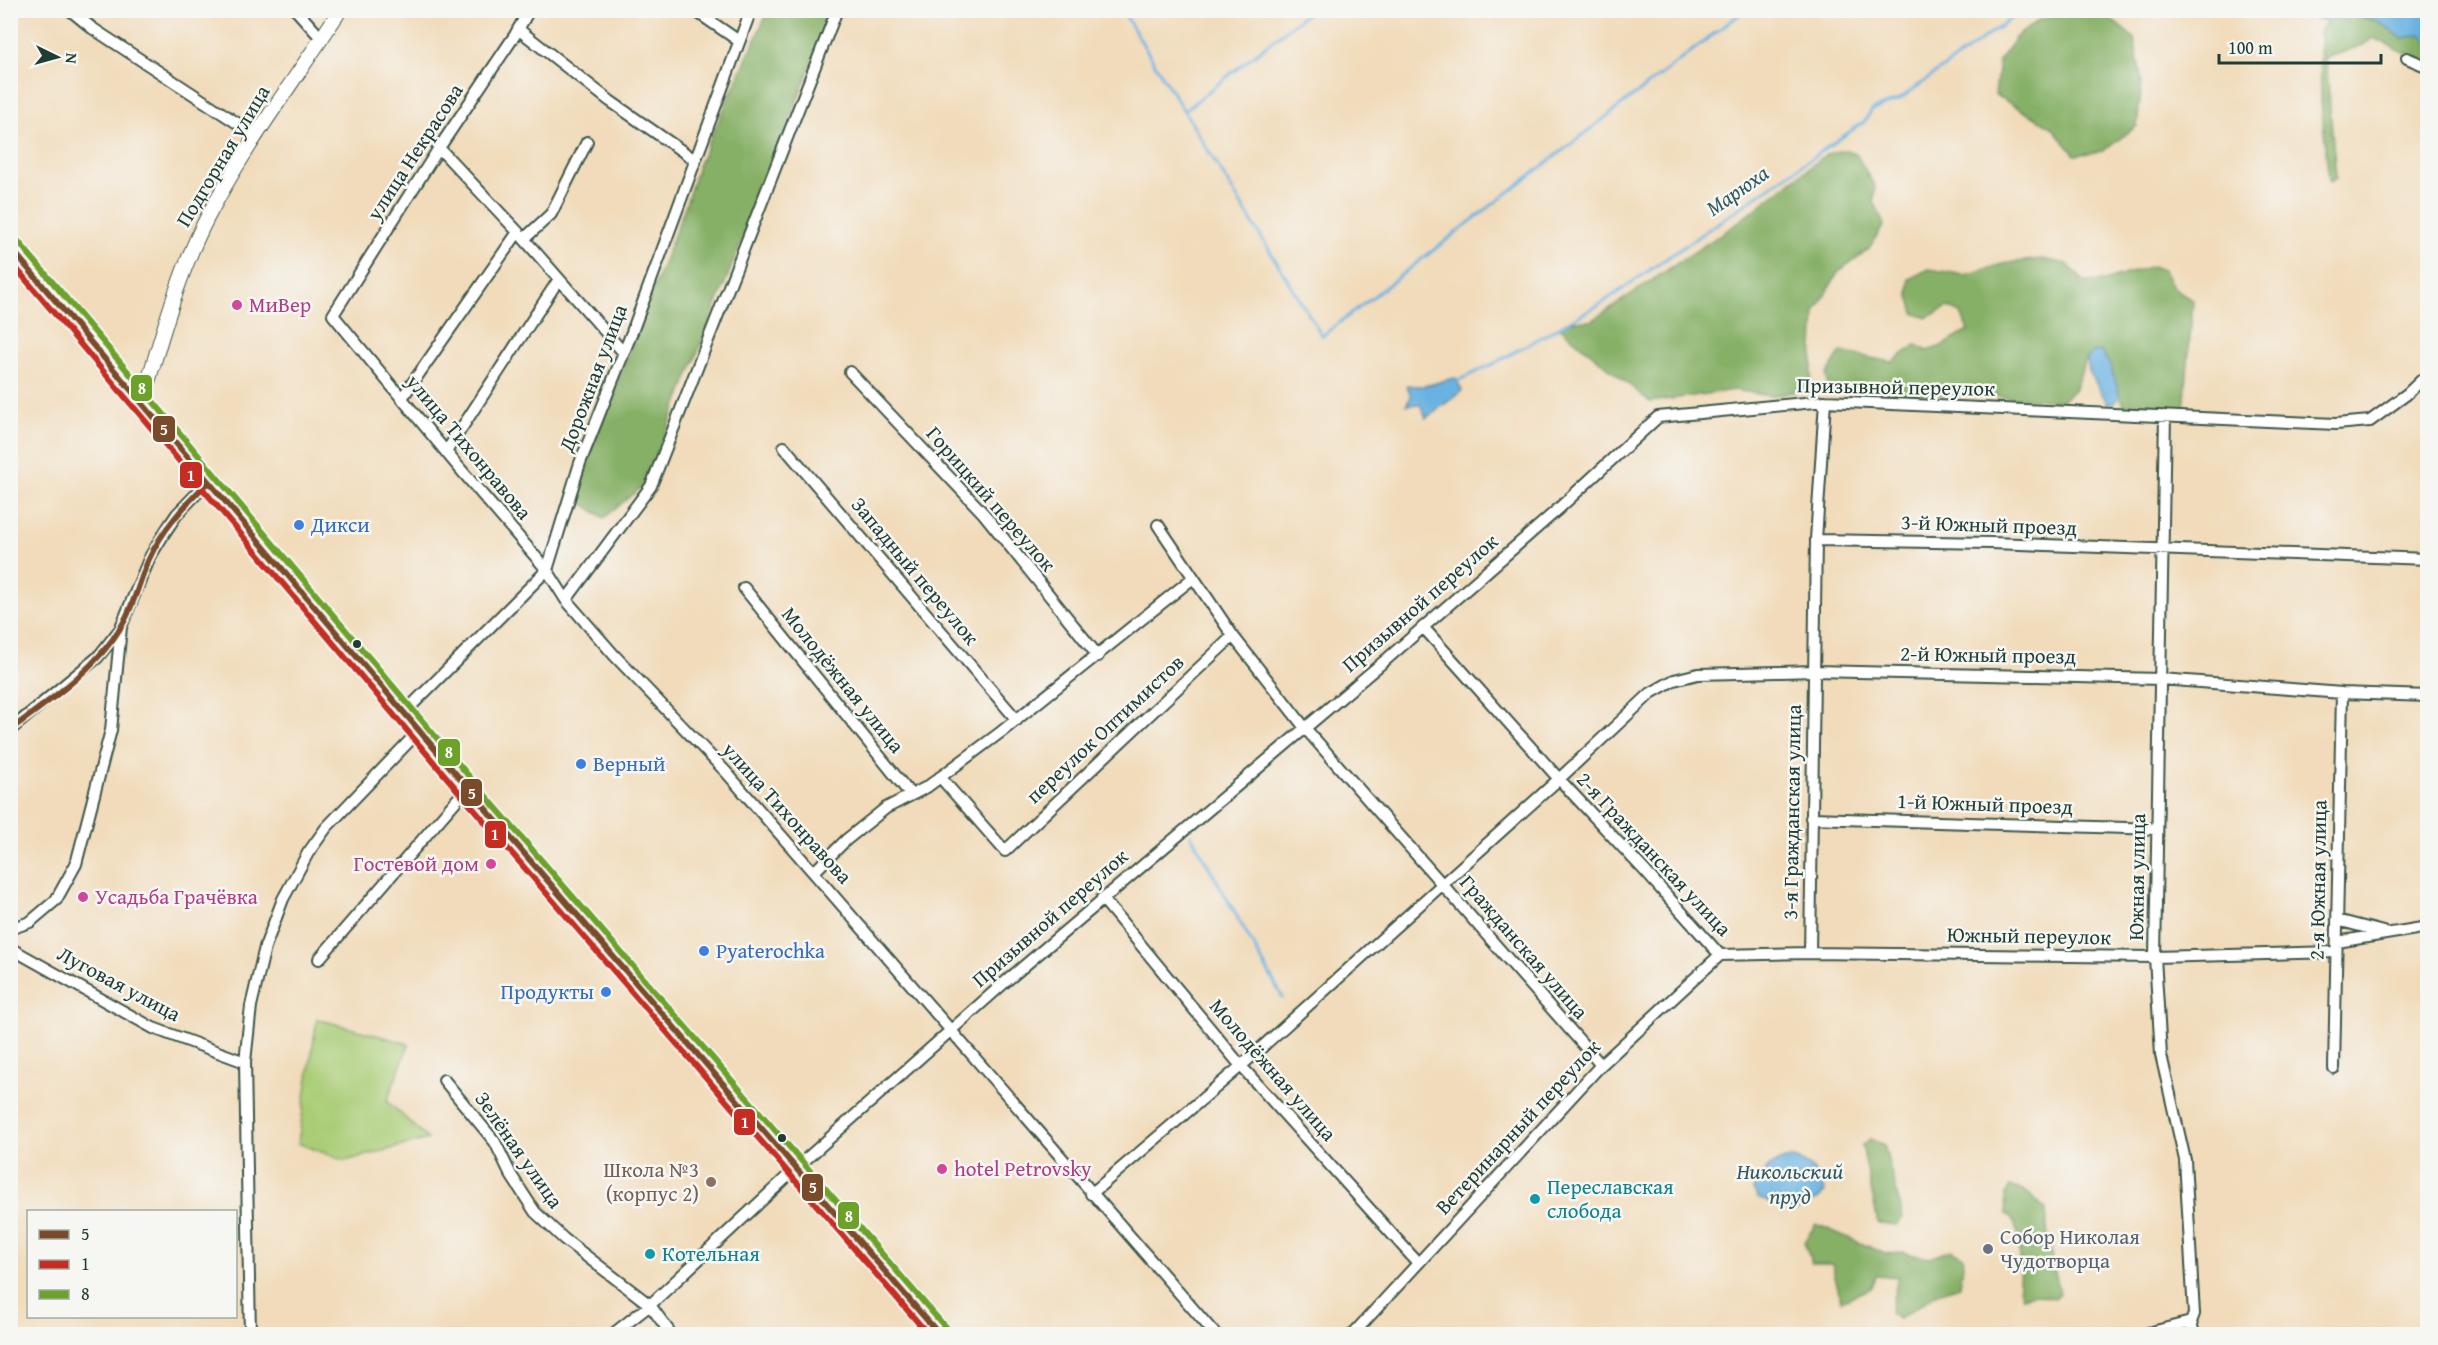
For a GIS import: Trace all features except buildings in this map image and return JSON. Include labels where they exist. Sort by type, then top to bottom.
[{"type":"main road","name":"Подгорная улица","points":[[142,402],[189,257],[222,191],[340,10]]},
{"type":"main road","points":[[10,246],[418,732],[939,1335]]},
{"type":"street","points":[[70,10],[92,28],[257,136]]},
{"type":"street","points":[[296,10],[322,39]]},
{"type":"street","name":"улица Некрасова","points":[[333,315],[529,10]]},
{"type":"street","points":[[694,10],[739,41]]},
{"type":"street","name":"Дорожная улица","points":[[403,714],[547,570],[580,463],[751,10]]},
{"type":"street","points":[[566,600],[651,486],[837,10]]},
{"type":"street","points":[[518,29],[610,101],[695,160]]},
{"type":"street","points":[[2407,58],[2427,67]]},
{"type":"street","points":[[402,398],[521,236],[551,214],[587,142]]},
{"type":"street","points":[[439,148],[521,236],[623,352]]},
{"type":"street","points":[[446,452],[559,279]]},
{"type":"street","name":"улица Тихонравова","points":[[333,315],[547,570],[566,600],[614,655],[726,772],[952,1029],[1091,1194],[1215,1335]]},
{"type":"street","name":"Горицкий переулок","points":[[850,372],[984,514],[1098,656]]},
{"type":"street","name":"Призывной переулок","points":[[613,1335],[650,1305],[795,1169],[952,1029],[1102,898],[1423,627],[1556,511],[1658,417],[1825,401],[2336,424],[2370,421],[2407,394],[2427,374]]},
{"type":"street","name":"3-я Гражданская улица","points":[[1810,953],[1816,540],[1825,401]]},
{"type":"street","name":"Южная улица","points":[[2165,416],[2155,957],[2161,1055],[2185,1160],[2194,1314],[2191,1322],[2194,1335]]},
{"type":"street","name":"Западный переулок","points":[[784,447],[1017,720]]},
{"type":"street","points":[[10,730],[98,657],[121,627],[150,556],[160,540],[177,514],[207,483]]},
{"type":"street","name":"Гражданская улица","points":[[1158,525],[1233,636],[1305,728],[1601,1065]]},
{"type":"street","name":"3-й Южный проезд","points":[[1816,540],[1991,543],[2427,559]]},
{"type":"street","points":[[814,872],[846,840],[878,814],[940,777],[1017,720],[1193,578]]},
{"type":"street","name":"Молодёжная улица","points":[[744,588],[911,795]]},
{"type":"street","points":[[10,929],[30,922],[56,900],[76,864],[111,730],[121,627]]},
{"type":"street","name":"2-я Гражданская улица","points":[[1423,627],[1720,955]]},
{"type":"street","name":"переулок Оптимистов","points":[[940,777],[1005,850],[1233,636]]},
{"type":"street","name":"2-я Гражданская улица","points":[[1559,779],[1651,693],[1674,680],[1698,674],[1815,671]]},
{"type":"street","name":"2-й Южный проезд","points":[[1815,671],[2161,679],[2342,693],[2427,696]]},
{"type":"street","name":"2-я Южная улица","points":[[2334,1068],[2342,693]]},
{"type":"street","points":[[250,1335],[245,1062],[251,1006],[265,946],[283,899],[308,853],[326,828],[418,732]]},
{"type":"street","name":"Гражданская улица","points":[[1442,883],[1559,779]]},
{"type":"street","points":[[319,959],[467,788]]},
{"type":"street","name":"1-й Южный проезд","points":[[1811,818],[2157,829]]},
{"type":"street","points":[[1091,1194],[1241,1066],[1442,883]]},
{"type":"street","name":"Молодёжная улица","points":[[1102,898],[1241,1066],[1418,1263]]},
{"type":"street","points":[[2337,920],[2388,933]]},
{"type":"street","name":"Южный переулок","points":[[1720,955],[1810,953],[2155,957],[2337,947],[2388,933],[2427,927]]},
{"type":"street","name":"Луговая улица","points":[[10,948],[153,1028],[245,1062]]},
{"type":"street","name":"Ветеринарный переулок","points":[[1353,1335],[1601,1065],[1720,955]]},
{"type":"street","name":"Зелёная улица","points":[[444,1080],[495,1142],[511,1175],[535,1212],[564,1239],[650,1305],[671,1335]]},
{"type":"street","points":[[2144,1335],[2191,1322]]},
{"type":"green space","points":[[768,11],[830,11],[829,20],[646,483],[604,518],[579,501],[586,464],[686,204],[698,166]]},
{"type":"green space","points":[[2069,13],[2103,13],[2134,38],[2142,83],[2137,126],[2103,151],[2075,155],[2052,127],[1995,95],[1999,60],[2016,37],[2039,20]]},
{"type":"green space","points":[[2345,14],[2378,21],[2402,38],[2422,35],[2427,42],[2427,63],[2373,38],[2363,45],[2326,58],[2336,178],[2329,182],[2321,102],[2320,31],[2327,21]]},
{"type":"green space","points":[[1843,150],[1856,154],[1875,187],[1874,201],[1884,225],[1869,249],[1839,271],[1815,312],[1811,384],[1798,391],[1770,396],[1735,390],[1650,402],[1559,327],[1571,321],[1591,321],[1733,226],[1826,155]]},
{"type":"green space","points":[[2042,259],[2067,264],[2085,282],[2104,281],[2152,266],[2164,270],[2175,288],[2193,300],[2184,411],[2123,405],[2111,368],[2087,358],[2074,390],[2061,401],[1977,395],[1840,393],[1828,388],[1826,376],[1841,352],[1892,362],[1916,345],[1927,351],[1942,346],[1968,331],[1961,313],[1948,307],[1926,318],[1914,313],[1909,295],[1909,279],[1929,269],[1965,275],[2007,263]]},
{"type":"green space","points":[[317,1019],[409,1044],[387,1101],[428,1139],[345,1161],[298,1143]]},
{"type":"green space","points":[[1870,1139],[1884,1145],[1903,1217],[1896,1225],[1878,1223],[1862,1145]]},
{"type":"green space","points":[[2010,1187],[2024,1190],[2046,1209],[2048,1242],[2060,1293],[2055,1299],[2034,1294],[2022,1297],[2019,1288],[2018,1237],[2016,1227],[2006,1214],[2005,1195]]},
{"type":"green space","points":[[1816,1224],[1886,1254],[1901,1252],[1929,1258],[1951,1250],[1964,1257],[1960,1286],[1938,1293],[1899,1319],[1890,1313],[1898,1277],[1876,1275],[1870,1289],[1841,1301],[1832,1264],[1812,1264],[1804,1242]]},
{"type":"water","points":[[2309,11],[2427,11],[2427,42],[2422,35],[2402,38],[2378,21],[2345,14],[2327,21],[2311,17]]},
{"type":"water","points":[[2095,352],[2102,352],[2111,368],[2120,396],[2115,402],[2108,404],[2089,371],[2087,358]]},
{"type":"water","points":[[1456,378],[1462,391],[1426,418],[1420,404],[1406,405],[1411,397],[1407,385],[1427,385]]},
{"type":"water","name":"Никольский пруд","points":[[1792,1158],[1813,1170],[1825,1192],[1802,1207],[1795,1210],[1784,1210],[1758,1198],[1753,1190],[1759,1178],[1768,1168],[1778,1161]]},
{"type":"waterway","points":[[1122,10],[1322,336],[1745,10]]},
{"type":"waterway","points":[[1184,111],[1311,10]]},
{"type":"waterway","name":"Марюха","points":[[1457,381],[1493,364],[1602,303],[1864,122],[1872,110],[1900,99],[2023,10]]},
{"type":"waterway","points":[[1191,835],[1283,998]]},
{"type":"transit line","name":"8","points":[[17,240],[478,787],[946,1328]]},
{"type":"transit line","name":"5","points":[[10,247],[472,793],[939,1334]]},
{"type":"transit line","name":"1","points":[[10,261],[465,799],[928,1334]]},
{"type":"transit line","name":"5","points":[[10,730],[85,671],[110,643],[126,619],[149,559],[160,538],[207,483]]},
{"type":"place","name":"МиВер","points":[[237,305]]},
{"type":"place","name":"Дикси","points":[[299,525]]},
{"type":"place","name":"Верный","points":[[581,764]]},
{"type":"place","name":"Гостевой дом","points":[[491,864]]},
{"type":"place","name":"Усадьба Грачёвка","points":[[83,897]]},
{"type":"place","name":"Pyaterochka","points":[[704,951]]},
{"type":"place","name":"Продукты","points":[[606,992]]},
{"type":"place","name":"hotel Petrovsky","points":[[942,1169]]},
{"type":"place","name":"Школа №3 (корпус 2)","points":[[711,1182]]},
{"type":"place","name":"Переславская слобода","points":[[1535,1199]]},
{"type":"place","name":"Собор Николая Чудотворца","points":[[1988,1249]]},
{"type":"place","name":"Котельная","points":[[650,1254]]}]
